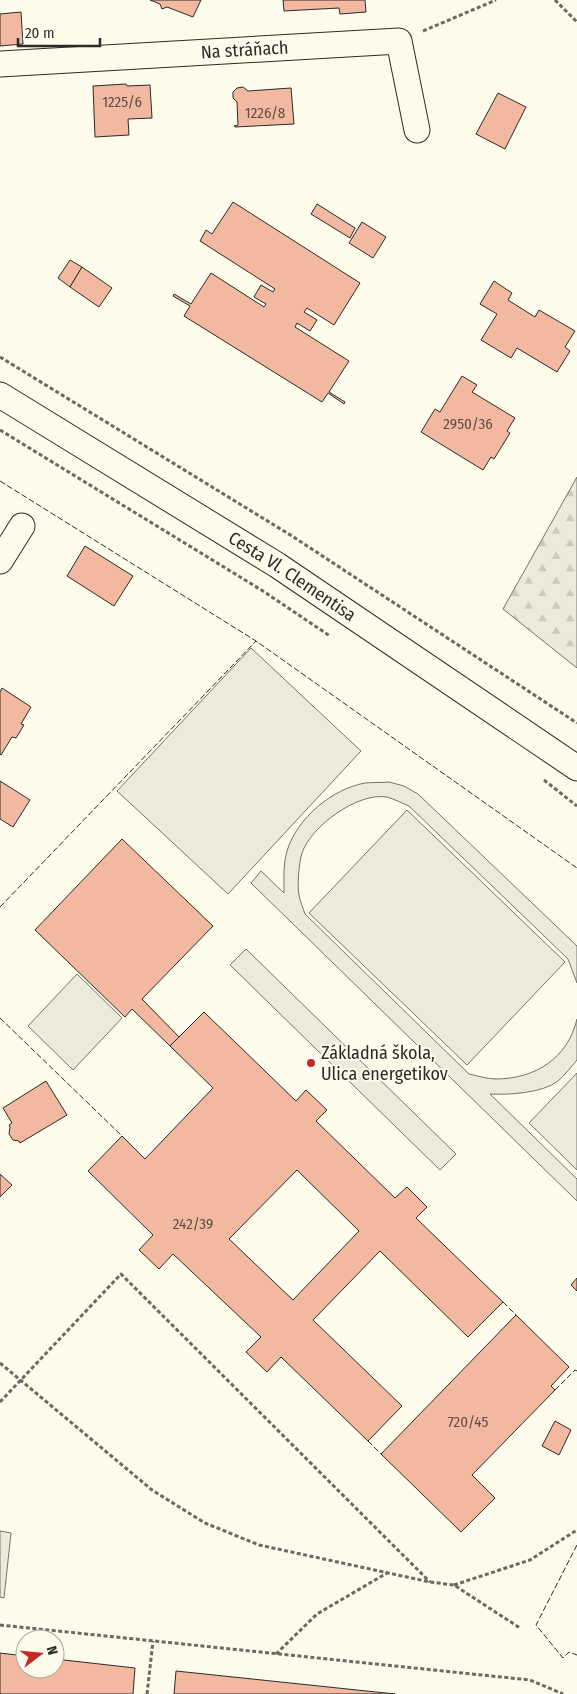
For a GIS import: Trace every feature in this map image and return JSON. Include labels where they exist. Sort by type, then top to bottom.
[{"type":"street","name":"Na stráňach","points":[[0,64],[398,41]]},
{"type":"street","points":[[398,41],[417,130]]},
{"type":"street","name":"Cesta Vl. Clementisa","points":[[0,395],[277,564],[577,768]]},
{"type":"street","points":[[0,561],[22,526]]},
{"type":"path","points":[[398,41],[496,0]]},
{"type":"path","points":[[555,0],[577,22]]},
{"type":"path","points":[[0,357],[292,536],[577,723]]},
{"type":"path","points":[[0,430],[263,591],[336,640]]},
{"type":"path","points":[[539,776],[577,806]]},
{"type":"path","points":[[0,1402],[121,1274],[430,1582]]},
{"type":"path","points":[[0,1363],[152,1490],[205,1523],[259,1545],[430,1582],[454,1585],[530,1560],[577,1530]]},
{"type":"path","points":[[276,1654],[317,1614],[388,1572]]},
{"type":"path","points":[[454,1585],[520,1628]]},
{"type":"path","points":[[0,1626],[530,1680],[563,1694]]},
{"type":"path","points":[[147,1694],[153,1641]]},
{"type":"green space","points":[[577,477],[577,668],[503,609]]},
{"type":"green space","points":[[251,648],[361,751],[228,894],[117,791]]},
{"type":"green space","points":[[389,782],[404,786],[418,794],[577,946],[577,983],[568,959],[409,806],[387,797],[375,797],[350,805],[325,822],[307,843],[301,857],[298,880],[299,895],[305,914],[469,1074],[496,1079],[510,1078],[524,1075],[548,1064],[566,1045],[573,1033],[577,1019],[577,1060],[558,1081],[535,1091],[490,1094],[577,1179],[577,1201],[251,883],[261,871],[284,893],[284,867],[287,851],[299,827],[307,817],[328,798],[353,786],[365,783]]},
{"type":"green space","points":[[407,810],[565,962],[467,1065],[309,913]]},
{"type":"green space","points":[[77,974],[122,1018],[73,1070],[28,1026]]},
{"type":"green space","points":[[577,1073],[577,1170],[529,1123]]},
{"type":"green space","points":[[0,1531],[11,1533],[4,1598],[0,1597]]},
{"type":"shaded area","points":[[246,949],[456,1154],[440,1170],[230,965]]},
{"type":"building","points":[[150,0],[201,0],[193,17],[167,7],[162,9],[160,4]]},
{"type":"building","points":[[283,0],[365,0],[366,12],[340,14],[339,8],[284,11]]},
{"type":"building","points":[[21,12],[23,44],[0,46],[0,14]]},
{"type":"building","points":[[126,84],[127,86],[150,85],[152,118],[128,119],[129,135],[95,137],[93,86]]},
{"type":"building","points":[[243,87],[248,91],[291,88],[294,124],[235,127],[238,125],[237,102],[233,98],[233,92],[237,88]]},
{"type":"building","points":[[498,93],[526,107],[505,149],[476,134]]},
{"type":"building","points":[[233,202],[360,283],[334,325],[307,308],[304,312],[317,320],[310,331],[297,323],[295,327],[349,361],[329,392],[345,402],[344,404],[328,393],[322,402],[184,316],[190,306],[173,296],[174,294],[191,304],[211,273],[264,307],[266,304],[254,297],[261,285],[273,292],[275,289],[200,241],[206,230],[212,234]]},
{"type":"building","points":[[317,204],[355,228],[350,238],[311,214]]},
{"type":"building","points":[[362,222],[386,237],[373,258],[349,243]]},
{"type":"building","points":[[70,260],[82,267],[70,287],[58,278]]},
{"type":"building","points":[[82,267],[112,288],[99,307],[70,287]]},
{"type":"building","points":[[494,281],[512,293],[508,300],[535,317],[539,310],[575,331],[565,347],[570,351],[557,372],[517,348],[511,358],[481,340],[497,314],[480,304]]},
{"type":"building","points":[[462,376],[477,385],[472,392],[515,418],[507,431],[510,433],[494,459],[491,457],[483,470],[421,432],[435,409],[440,412]]},
{"type":"building","points":[[85,546],[133,576],[114,606],[67,576]]},
{"type":"building","points":[[2,688],[31,707],[21,724],[24,725],[16,738],[12,737],[1,755],[0,692]]},
{"type":"building","points":[[0,781],[30,800],[13,827],[0,819]]},
{"type":"building","points":[[122,839],[213,926],[142,999],[179,1037],[170,1046],[132,1009],[125,1017],[35,930]]},
{"type":"building","points":[[204,1012],[296,1101],[306,1090],[327,1110],[316,1121],[395,1198],[407,1187],[427,1207],[416,1218],[503,1302],[468,1337],[380,1251],[313,1320],[402,1406],[368,1441],[281,1357],[267,1372],[246,1352],[261,1337],[173,1254],[159,1269],[139,1250],[153,1235],[88,1171],[122,1136],[145,1159],[213,1088],[170,1046]],"holes":[[[297,1170],[359,1231],[293,1300],[229,1239]]]},
{"type":"building","points":[[46,1081],[67,1115],[20,1143],[13,1140],[9,1134],[9,1125],[12,1123],[3,1108]]},
{"type":"building","points":[[0,1174],[12,1185],[0,1197]]},
{"type":"building","points":[[577,1278],[577,1291],[571,1285]]},
{"type":"building","points":[[516,1315],[569,1367],[551,1386],[555,1390],[472,1475],[495,1498],[461,1532],[381,1454]]},
{"type":"building","points":[[555,1421],[571,1430],[559,1455],[542,1446]]},
{"type":"building","points":[[0,1653],[15,1655],[15,1679],[65,1679],[65,1660],[135,1668],[133,1694],[0,1694]]},
{"type":"building","points":[[176,1671],[395,1694],[174,1694]]},
{"type":"fence","points":[[0,481],[256,641],[577,868]]},
{"type":"fence","points":[[0,907],[256,641]]},
{"type":"fence","points":[[0,1018],[122,1136]]},
{"type":"fence","points":[[503,1302],[516,1315]]},
{"type":"fence","points":[[555,1390],[575,1370],[577,1371]]},
{"type":"fence","points":[[368,1441],[381,1454]]},
{"type":"fence","points":[[577,1545],[536,1625],[563,1658],[569,1652],[577,1655]]},
{"type":"place","name":"Základná škola, Ulica energetikov","points":[[311,1063]]}]
